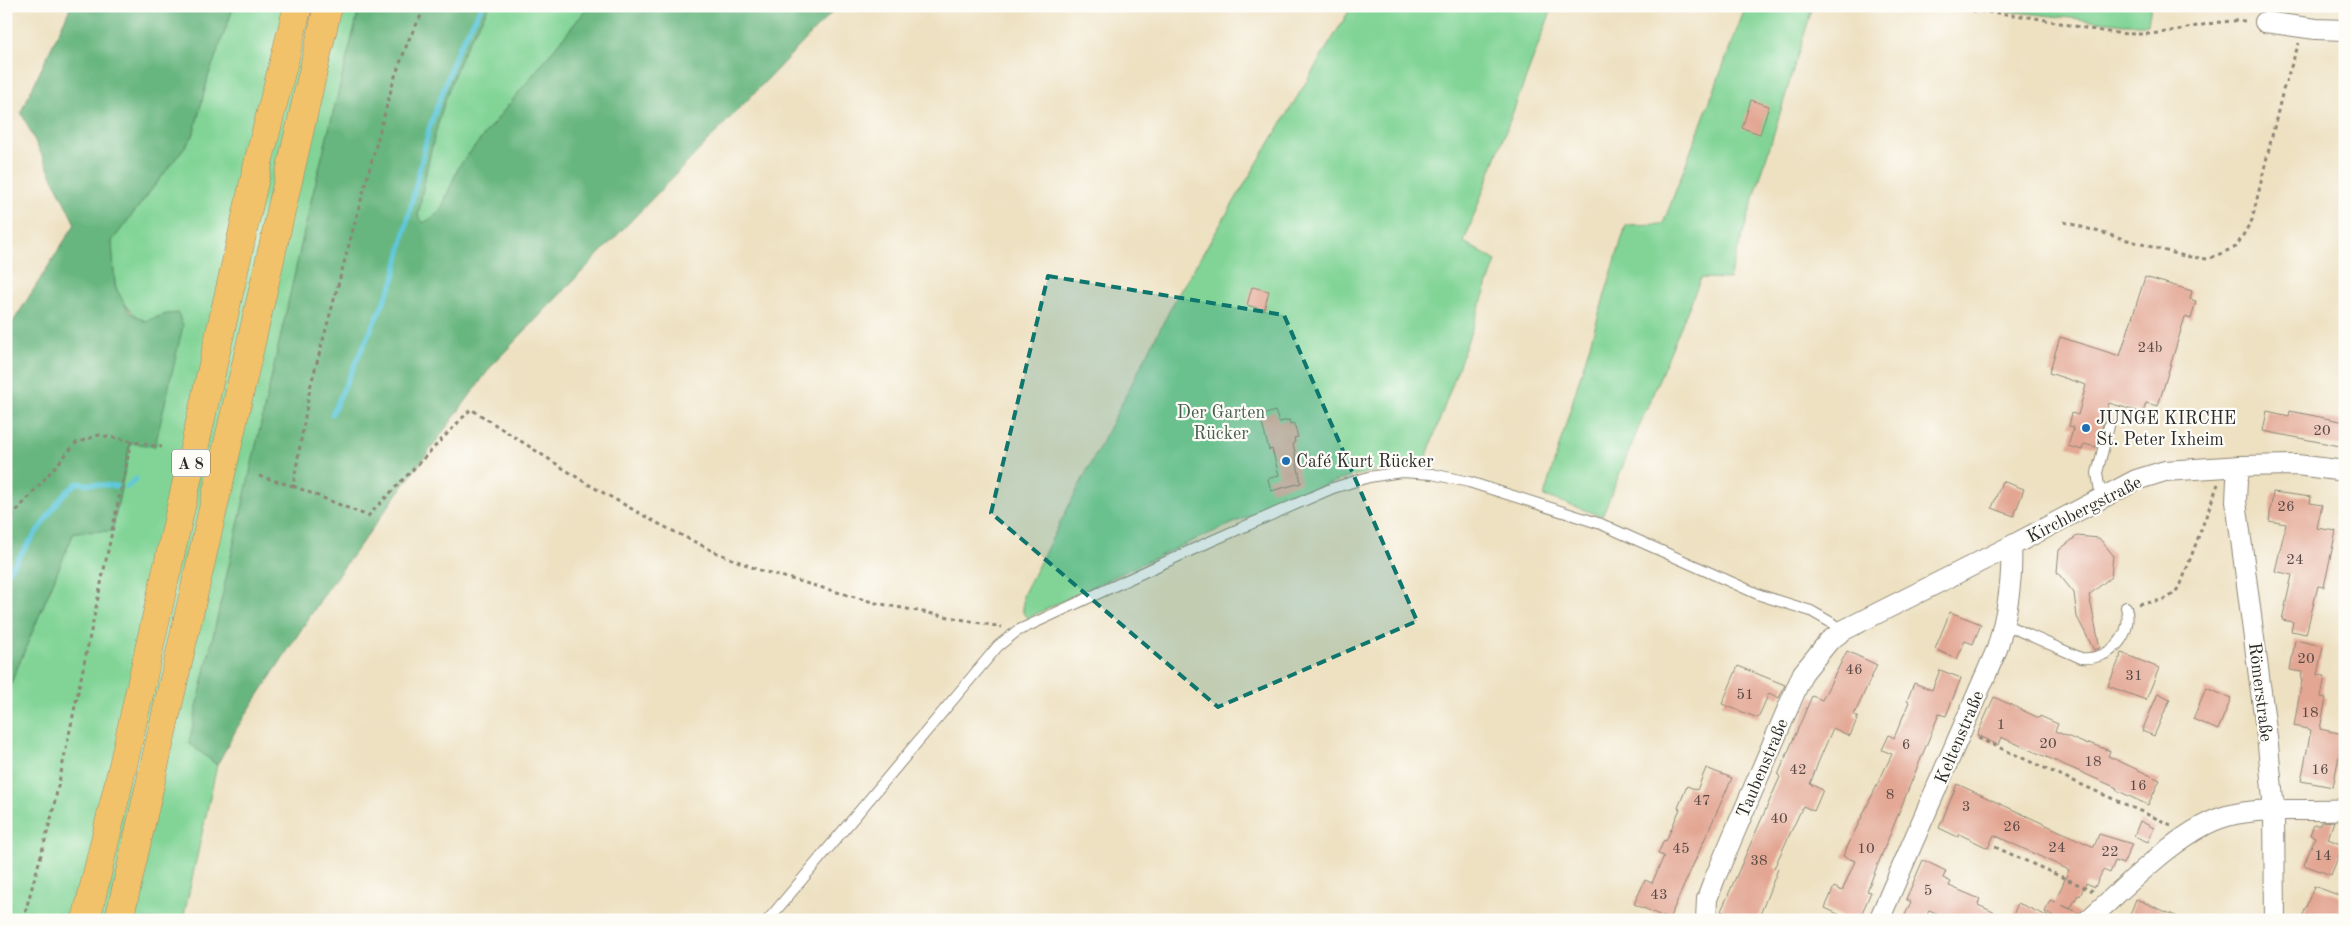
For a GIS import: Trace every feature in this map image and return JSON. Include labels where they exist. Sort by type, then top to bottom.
[{"type":"highway","name":"A 8","points":[[86,920],[124,761],[260,155],[298,6]]},
{"type":"highway","name":"A 8","points":[[119,920],[165,726],[294,147],[328,6]]},
{"type":"street","points":[[2265,22],[2345,30]]},
{"type":"street","name":"Kirchbergstraße","points":[[1844,630],[2011,546],[2136,480],[2165,472],[2232,466],[2297,465],[2345,471]]},
{"type":"street","name":"Römerstraße","points":[[2232,466],[2237,480],[2236,501],[2268,745],[2274,811],[2275,920]]},
{"type":"street","name":"Keltenstraße","points":[[1879,920],[1997,648],[2004,624],[2013,574],[2011,546]]},
{"type":"street","name":"Taubenstraße","points":[[1706,920],[1707,899],[1803,673],[1829,642],[1844,630]]},
{"type":"street","points":[[2088,920],[2190,834],[2215,820],[2228,816],[2274,811],[2345,809]]},
{"type":"lane","points":[[2101,498],[2097,473],[2109,426]]},
{"type":"lane","points":[[768,920],[998,646],[1017,631],[1200,546],[1333,488],[1369,478],[1401,472],[1432,474],[1469,482],[1601,524],[1760,595],[1811,611],[1844,630]]},
{"type":"lane","points":[[2004,624],[2081,658],[2089,659],[2108,651],[2128,629],[2130,618],[2126,606]]},
{"type":"path","points":[[293,486],[310,388],[391,88],[409,39],[426,6]]},
{"type":"path","points":[[1924,6],[2034,18],[2112,33],[2167,32],[2232,20],[2265,22]]},
{"type":"path","points":[[2064,222],[2184,256],[2208,259],[2236,247],[2252,220],[2283,90],[2302,27]]},
{"type":"path","points":[[259,476],[293,486],[368,516],[471,409],[586,483],[655,522],[715,552],[759,570],[876,603],[980,622],[1017,631]]},
{"type":"path","points":[[6,523],[76,443],[99,435],[162,447]]},
{"type":"path","points":[[23,920],[52,815],[130,442]]},
{"type":"path","points":[[2126,606],[2164,600],[2173,596],[2181,584],[2232,466]]},
{"type":"path","points":[[1962,730],[2190,834]]},
{"type":"path","points":[[1995,847],[2092,890]]},
{"type":"highlighted area","points":[[1048,276],[1284,315],[1417,621],[1218,707],[991,513]]},
{"type":"green space","points":[[71,6],[234,6],[208,77],[193,136],[112,241],[115,286],[129,312],[145,321],[167,314],[178,313],[183,326],[155,446],[130,443],[112,531],[74,532],[6,695],[6,333],[75,224],[21,112]]},
{"type":"green space","points":[[234,6],[360,6],[312,197],[189,743],[217,765],[183,920],[6,920],[6,695],[74,532],[112,531],[131,442],[155,446],[167,314],[145,321],[125,305],[116,287],[112,241],[193,136],[208,77]]},
{"type":"green space","points":[[360,6],[489,6],[463,53],[441,113],[430,154],[418,216],[424,223],[440,212],[459,166],[589,6],[838,6],[493,364],[327,590],[237,728],[217,765],[189,743],[312,197]]},
{"type":"green space","points":[[489,6],[589,6],[459,166],[440,212],[424,223],[418,217],[430,154],[441,113],[463,53]]},
{"type":"green space","name":"Der Garten Rücker","points":[[1352,6],[1553,6],[1464,242],[1496,261],[1424,464],[1375,471],[1327,484],[1158,557],[1028,618],[1023,613],[1023,595],[1176,298]]},
{"type":"green space","points":[[1746,6],[1813,6],[1729,279],[1701,278],[1602,516],[1544,496],[1626,225],[1663,224]]},
{"type":"green space","points":[[1961,6],[2151,6],[2148,24],[2125,24]]},
{"type":"building","points":[[1751,100],[1769,106],[1760,134],[1742,128]]},
{"type":"building","points":[[2145,277],[2192,291],[2190,299],[2196,301],[2191,319],[2185,317],[2158,406],[2146,403],[2143,413],[2109,403],[2096,447],[2084,444],[2082,450],[2068,446],[2074,427],[2069,426],[2072,413],[2078,415],[2086,385],[2049,373],[2060,337],[2120,356]]},
{"type":"building","points":[[1252,287],[1269,291],[1264,310],[1247,305]]},
{"type":"building","points":[[1275,411],[1279,422],[1289,420],[1290,424],[1294,423],[1298,437],[1294,438],[1295,442],[1293,443],[1301,483],[1271,491],[1268,479],[1279,475],[1272,449],[1269,450],[1260,416]]},
{"type":"building","points":[[2267,411],[2289,416],[2290,411],[2345,422],[2345,447],[2263,431]]},
{"type":"building","points":[[2002,481],[2024,489],[2014,516],[1992,508]]},
{"type":"building","points":[[2273,492],[2311,497],[2310,503],[2322,505],[2317,528],[2336,531],[2324,587],[2318,586],[2306,634],[2291,631],[2293,622],[2282,620],[2292,575],[2275,571],[2286,524],[2269,521]]},
{"type":"building","points":[[2077,536],[2099,538],[2113,555],[2111,577],[2089,595],[2100,648],[2094,650],[2077,617],[2074,593],[2057,572],[2059,550]]},
{"type":"building","points":[[1950,612],[1981,624],[1973,644],[1965,641],[1957,659],[1935,649]]},
{"type":"building","points":[[2295,640],[2323,646],[2317,675],[2325,676],[2321,697],[2326,698],[2320,729],[2343,734],[2333,787],[2301,781],[2311,730],[2294,726],[2302,680],[2302,672],[2290,670]]},
{"type":"building","points":[[1847,651],[1877,665],[1854,715],[1858,717],[1850,736],[1833,728],[1810,784],[1823,790],[1814,811],[1803,806],[1774,868],[1778,869],[1758,920],[1742,920],[1721,911],[1780,777],[1778,775],[1812,696],[1822,700]]},
{"type":"building","points":[[2122,653],[2159,668],[2146,700],[2108,686]]},
{"type":"building","points":[[1738,666],[1785,685],[1779,698],[1769,693],[1758,718],[1722,704]]},
{"type":"building","points":[[1940,670],[1961,678],[1946,716],[1939,714],[1867,891],[1871,892],[1859,920],[1851,920],[1825,908],[1834,887],[1842,891],[1855,861],[1843,856],[1892,754],[1882,750],[1889,735],[1894,738],[1909,702],[1907,701],[1914,683],[1932,690]]},
{"type":"building","points":[[2206,688],[2231,698],[2218,730],[2193,719]]},
{"type":"building","points":[[2158,693],[2170,699],[2154,736],[2142,731]]},
{"type":"building","points":[[1994,697],[2039,718],[2040,716],[2058,724],[2055,731],[2088,745],[2089,743],[2110,751],[2108,756],[2160,780],[2148,805],[2116,790],[2117,788],[2001,737],[1998,745],[1977,735]]},
{"type":"building","points":[[1706,768],[1732,778],[1669,919],[1634,904],[1645,880],[1652,883],[1664,856],[1658,854],[1680,809],[1678,808],[1687,786],[1697,790]]},
{"type":"building","points":[[1957,784],[2094,847],[2099,834],[2132,844],[2123,864],[2115,861],[2110,873],[2103,870],[2095,887],[2086,883],[2080,896],[2078,895],[2070,909],[2079,913],[2076,920],[2063,920],[2045,912],[2050,900],[2055,902],[2069,870],[1994,835],[1988,848],[1959,834],[1958,837],[1939,828]]},
{"type":"building","points":[[2140,821],[2154,828],[2148,842],[2134,836]]},
{"type":"building","points":[[2334,821],[2328,839],[2343,845],[2331,875],[2304,865],[2315,837],[2310,835],[2314,825],[2320,825],[2321,822]]},
{"type":"building","points":[[1923,860],[1946,871],[1943,878],[1951,882],[1949,886],[1980,899],[1978,905],[2011,920],[1952,920],[1929,910],[1925,920],[1915,920],[1905,915],[1911,902],[1906,899]]},
{"type":"building","points":[[2314,886],[2341,896],[2339,901],[2345,903],[2345,920],[2316,920],[2303,915]]},
{"type":"building","points":[[2136,899],[2185,920],[2128,920]]},
{"type":"building","points":[[2018,903],[2056,920],[2011,920]]},
{"type":"waterway","points":[[332,414],[393,282],[429,129],[458,49],[482,6]]},
{"type":"waterway","points":[[127,487],[136,479]]},
{"type":"waterway","points":[[6,575],[63,495],[77,483],[117,486]]},
{"type":"place","name":"JUNGE KIRCHE St. Peter Ixheim","points":[[2086,428]]},
{"type":"place","name":"Café Kurt Rücker","points":[[1286,461]]}]
